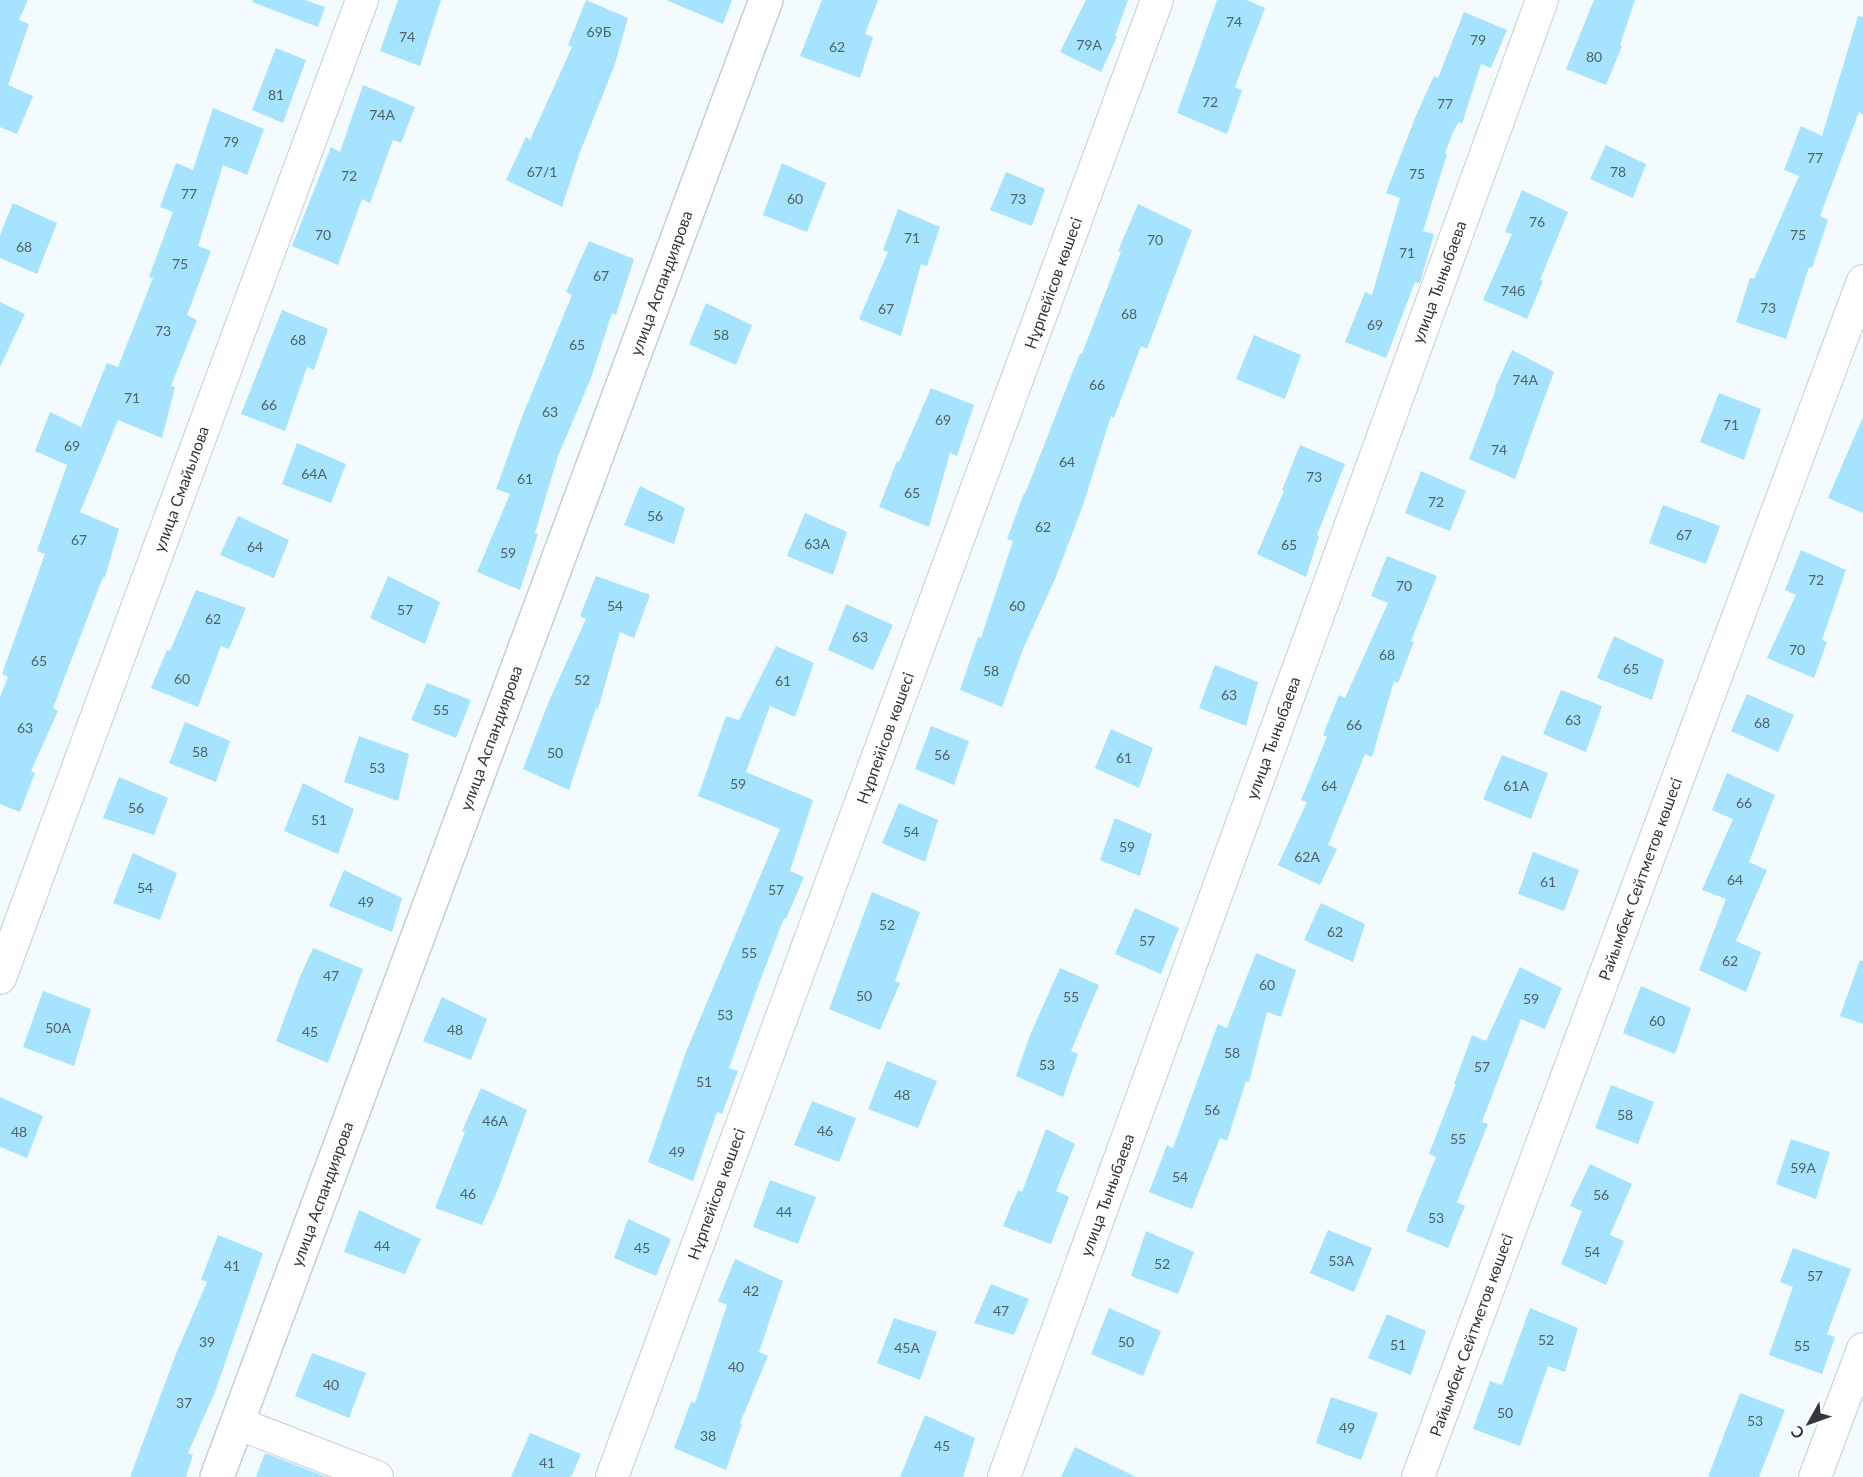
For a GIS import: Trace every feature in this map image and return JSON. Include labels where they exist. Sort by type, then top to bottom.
[{"type":"street","name":"улица Смайылова","points":[[0,978],[362,0]]},
{"type":"street","name":"улица Аспандиярова","points":[[217,1477],[765,0]]},
{"type":"street","name":"Нұрпейісов көшесі","points":[[612,1477],[1157,0]]},
{"type":"street","name":"улица Тыныбаева","points":[[1004,1477],[1542,0]]},
{"type":"street","name":"Райымбек Сейтметов көшесі","points":[[1418,1477],[1863,281]]},
{"type":"street","points":[[1815,1477],[1863,1349]]},
{"type":"street","points":[[237,1423],[377,1477]]},
{"type":"building","points":[[0,0],[28,0],[19,20],[29,24],[8,85],[33,96],[17,134],[0,127]]},
{"type":"building","points":[[253,0],[305,0],[325,7],[318,27],[252,2]]},
{"type":"building","points":[[398,0],[441,0],[420,66],[380,51]]},
{"type":"building","points":[[586,0],[628,18],[615,64],[580,152],[562,207],[506,180],[526,137],[530,140],[572,47],[568,45]]},
{"type":"building","points":[[666,0],[732,0],[723,24]]},
{"type":"building","points":[[822,0],[878,0],[865,34],[873,37],[860,78],[800,56]]},
{"type":"building","points":[[1086,0],[1128,0],[1115,36],[1117,37],[1101,72],[1060,52]]},
{"type":"building","points":[[1217,0],[1246,0],[1265,8],[1235,87],[1242,90],[1227,134],[1177,113]]},
{"type":"building","points":[[1594,0],[1635,0],[1620,45],[1622,46],[1606,85],[1566,69]]},
{"type":"building","points":[[1464,12],[1507,30],[1491,68],[1481,64],[1462,124],[1459,122],[1454,130],[1445,153],[1447,154],[1423,231],[1434,234],[1420,283],[1415,282],[1386,358],[1345,342],[1365,292],[1372,295],[1400,198],[1386,193],[1415,118],[1434,76],[1438,78]]},
{"type":"building","points":[[1858,16],[1863,17],[1863,114],[1859,112],[1820,216],[1828,220],[1812,268],[1809,267],[1786,339],[1736,322],[1750,278],[1754,279],[1799,176],[1784,170],[1801,126],[1822,136]]},
{"type":"building","points":[[276,48],[306,60],[283,123],[252,110]]},
{"type":"building","points":[[363,85],[415,107],[401,143],[393,140],[370,203],[362,199],[338,265],[292,246],[331,147],[340,152]]},
{"type":"building","points":[[213,108],[264,129],[247,175],[223,165],[198,246],[211,251],[187,315],[197,320],[171,386],[175,387],[162,438],[118,420],[80,512],[119,529],[105,577],[103,577],[53,708],[58,711],[31,771],[35,773],[20,812],[0,804],[0,697],[8,677],[2,674],[45,554],[37,551],[67,465],[35,451],[50,412],[81,427],[107,363],[118,367],[153,278],[149,277],[173,212],[160,207],[176,163],[193,170]]},
{"type":"building","points":[[1606,145],[1646,164],[1633,198],[1590,179]]},
{"type":"building","points":[[782,163],[826,183],[807,232],[763,215]]},
{"type":"building","points":[[1006,172],[1045,189],[1032,226],[990,210]]},
{"type":"building","points":[[1522,190],[1568,212],[1540,280],[1543,281],[1527,319],[1483,300],[1512,234],[1505,232]]},
{"type":"building","points":[[13,203],[57,223],[37,274],[0,258],[0,235]]},
{"type":"building","points":[[1138,204],[1192,230],[1147,349],[1141,346],[1114,418],[1111,416],[1083,505],[1055,579],[1023,649],[1002,707],[960,690],[978,637],[981,638],[1013,541],[1007,539],[1080,353],[1082,354],[1121,252],[1118,251]]},
{"type":"building","points":[[898,209],[940,227],[927,266],[921,264],[901,336],[859,319],[888,252],[883,250]]},
{"type":"building","points":[[589,241],[634,259],[616,315],[612,313],[591,378],[558,456],[535,533],[538,534],[520,590],[477,572],[510,494],[496,489],[522,417],[572,295],[566,292]]},
{"type":"building","points":[[0,302],[25,314],[0,367]]},
{"type":"building","points":[[706,303],[752,325],[736,365],[689,344]]},
{"type":"building","points":[[282,310],[328,329],[314,370],[307,367],[285,431],[241,414]]},
{"type":"building","points":[[1254,335],[1301,355],[1285,399],[1236,379]]},
{"type":"building","points":[[1512,350],[1554,372],[1515,479],[1469,459],[1495,388]]},
{"type":"building","points":[[931,388],[974,405],[957,456],[950,453],[929,527],[879,507],[897,461],[899,462]]},
{"type":"building","points":[[1719,393],[1761,409],[1744,460],[1700,442]]},
{"type":"building","points":[[1863,417],[1863,513],[1828,498]]},
{"type":"building","points":[[297,443],[346,464],[331,503],[282,484]]},
{"type":"building","points":[[1300,445],[1345,464],[1317,535],[1319,536],[1306,577],[1257,554],[1284,491],[1282,490]]},
{"type":"building","points":[[1421,471],[1466,491],[1450,531],[1405,513]]},
{"type":"building","points":[[640,486],[685,508],[674,544],[624,525]]},
{"type":"building","points":[[1663,505],[1720,526],[1706,564],[1649,543]]},
{"type":"building","points":[[805,513],[847,532],[833,575],[787,556]]},
{"type":"building","points":[[238,516],[289,540],[274,578],[220,555]]},
{"type":"building","points":[[1801,550],[1846,570],[1822,640],[1827,642],[1814,678],[1767,658],[1796,595],[1785,590]]},
{"type":"building","points":[[1387,556],[1437,576],[1411,641],[1414,642],[1398,683],[1394,681],[1372,757],[1365,754],[1328,845],[1337,849],[1320,885],[1278,865],[1307,802],[1301,800],[1327,737],[1323,735],[1339,695],[1345,698],[1388,603],[1371,596]]},
{"type":"building","points":[[388,576],[440,602],[425,644],[370,618]]},
{"type":"building","points":[[596,576],[650,595],[634,638],[620,632],[598,709],[596,708],[569,790],[523,769],[549,701],[586,619],[580,616]]},
{"type":"building","points":[[196,590],[246,608],[229,649],[221,646],[198,707],[151,688],[167,650],[170,651]]},
{"type":"building","points":[[846,604],[893,625],[873,670],[828,650]]},
{"type":"building","points":[[1614,636],[1664,660],[1652,700],[1597,678]]},
{"type":"building","points":[[776,646],[814,663],[795,717],[770,706],[746,772],[813,800],[790,871],[804,877],[786,919],[784,918],[760,981],[729,1068],[738,1071],[722,1114],[717,1112],[693,1181],[648,1162],[686,1052],[780,829],[698,796],[726,716],[739,720]]},
{"type":"building","points":[[1215,665],[1258,682],[1246,726],[1199,708]]},
{"type":"building","points":[[427,683],[471,700],[456,738],[411,720]]},
{"type":"building","points":[[1561,690],[1602,706],[1586,752],[1543,734]]},
{"type":"building","points":[[1747,694],[1794,715],[1778,752],[1731,731]]},
{"type":"building","points":[[185,722],[230,741],[216,782],[169,763]]},
{"type":"building","points":[[931,726],[969,741],[954,785],[915,769]]},
{"type":"building","points":[[1111,729],[1153,748],[1139,788],[1095,768]]},
{"type":"building","points":[[359,736],[409,754],[398,801],[344,782]]},
{"type":"building","points":[[1502,755],[1548,773],[1531,819],[1483,799]]},
{"type":"building","points":[[1727,773],[1775,795],[1749,862],[1767,870],[1736,941],[1761,952],[1746,992],[1699,970],[1726,899],[1702,890],[1733,819],[1712,810]]},
{"type":"building","points":[[119,777],[168,798],[154,835],[103,818]]},
{"type":"building","points":[[303,783],[354,809],[338,854],[284,831]]},
{"type":"building","points":[[899,803],[938,820],[925,862],[882,843]]},
{"type":"building","points":[[1115,818],[1152,834],[1140,876],[1100,860]]},
{"type":"building","points":[[1533,852],[1579,870],[1564,911],[1518,894]]},
{"type":"building","points":[[133,853],[177,873],[160,920],[113,903]]},
{"type":"building","points":[[344,870],[402,898],[392,932],[329,906]]},
{"type":"building","points":[[872,892],[920,912],[895,981],[900,983],[880,1030],[829,1009]]},
{"type":"building","points":[[1321,903],[1365,924],[1353,962],[1304,940]]},
{"type":"building","points":[[1135,908],[1179,928],[1161,974],[1115,954]]},
{"type":"building","points":[[313,948],[363,969],[328,1063],[276,1041]]},
{"type":"building","points":[[1256,953],[1296,970],[1281,1017],[1267,1012],[1249,1082],[1246,1081],[1227,1141],[1220,1138],[1192,1209],[1149,1192],[1167,1145],[1173,1148],[1218,1024],[1227,1028]]},
{"type":"building","points":[[1860,960],[1863,961],[1863,1024],[1840,1016]]},
{"type":"building","points":[[1520,967],[1562,988],[1545,1029],[1521,1019],[1482,1122],[1488,1124],[1457,1202],[1465,1206],[1448,1248],[1406,1231],[1436,1157],[1429,1154],[1472,1035],[1486,1041]]},
{"type":"building","points":[[1060,968],[1099,985],[1071,1051],[1078,1054],[1063,1097],[1016,1076],[1030,1035]]},
{"type":"building","points":[[1641,986],[1691,1008],[1675,1054],[1623,1033]]},
{"type":"building","points":[[43,991],[91,1009],[74,1066],[23,1047]]},
{"type":"building","points":[[442,997],[487,1019],[471,1060],[423,1041]]},
{"type":"building","points":[[887,1061],[937,1081],[918,1128],[868,1109]]},
{"type":"building","points":[[1611,1085],[1654,1102],[1638,1144],[1595,1128]]},
{"type":"building","points":[[481,1088],[527,1110],[499,1187],[482,1225],[435,1208],[465,1132],[462,1131]]},
{"type":"building","points":[[0,1097],[43,1116],[27,1158],[0,1147]]},
{"type":"building","points":[[812,1101],[856,1118],[839,1162],[794,1145]]},
{"type":"building","points":[[1046,1129],[1075,1144],[1056,1191],[1069,1197],[1051,1244],[1003,1226],[1018,1190],[1022,1192]]},
{"type":"building","points":[[1791,1139],[1830,1152],[1816,1199],[1776,1184]]},
{"type":"building","points":[[1590,1164],[1632,1184],[1610,1235],[1624,1241],[1606,1285],[1561,1264],[1582,1211],[1570,1206]]},
{"type":"building","points":[[770,1180],[816,1197],[798,1244],[753,1227]]},
{"type":"building","points":[[359,1210],[421,1239],[405,1274],[344,1252]]},
{"type":"building","points":[[628,1219],[671,1239],[656,1276],[614,1258]]},
{"type":"building","points":[[1328,1230],[1372,1248],[1354,1292],[1310,1273]]},
{"type":"building","points":[[1146,1231],[1194,1252],[1178,1294],[1131,1276]]},
{"type":"building","points":[[218,1235],[263,1253],[215,1392],[188,1453],[193,1455],[186,1477],[130,1477],[176,1354],[207,1282],[201,1280]]},
{"type":"building","points":[[1793,1248],[1851,1269],[1827,1334],[1835,1337],[1822,1374],[1769,1355],[1793,1287],[1780,1282]]},
{"type":"building","points":[[735,1259],[783,1281],[759,1352],[768,1356],[740,1423],[742,1424],[726,1470],[674,1448],[691,1402],[695,1403],[727,1305],[718,1301]]},
{"type":"building","points":[[991,1284],[1029,1299],[1014,1335],[974,1323]]},
{"type":"building","points":[[1109,1308],[1161,1331],[1143,1376],[1091,1354]]},
{"type":"building","points":[[1530,1308],[1578,1328],[1565,1372],[1548,1366],[1520,1446],[1473,1429],[1490,1381],[1502,1385]]},
{"type":"building","points":[[1387,1314],[1426,1331],[1411,1375],[1368,1358]]},
{"type":"building","points":[[894,1318],[937,1332],[920,1380],[877,1363]]},
{"type":"building","points":[[312,1353],[366,1373],[349,1418],[295,1396]]},
{"type":"building","points":[[1740,1393],[1785,1410],[1759,1477],[1708,1477]]},
{"type":"building","points":[[1331,1397],[1378,1413],[1361,1460],[1316,1443]]},
{"type":"building","points":[[925,1415],[975,1438],[963,1477],[900,1477]]},
{"type":"building","points":[[530,1433],[581,1454],[571,1477],[511,1477]]},
{"type":"building","points":[[1075,1447],[1136,1477],[1061,1477]]},
{"type":"building","points":[[265,1453],[327,1477],[256,1477]]}]
